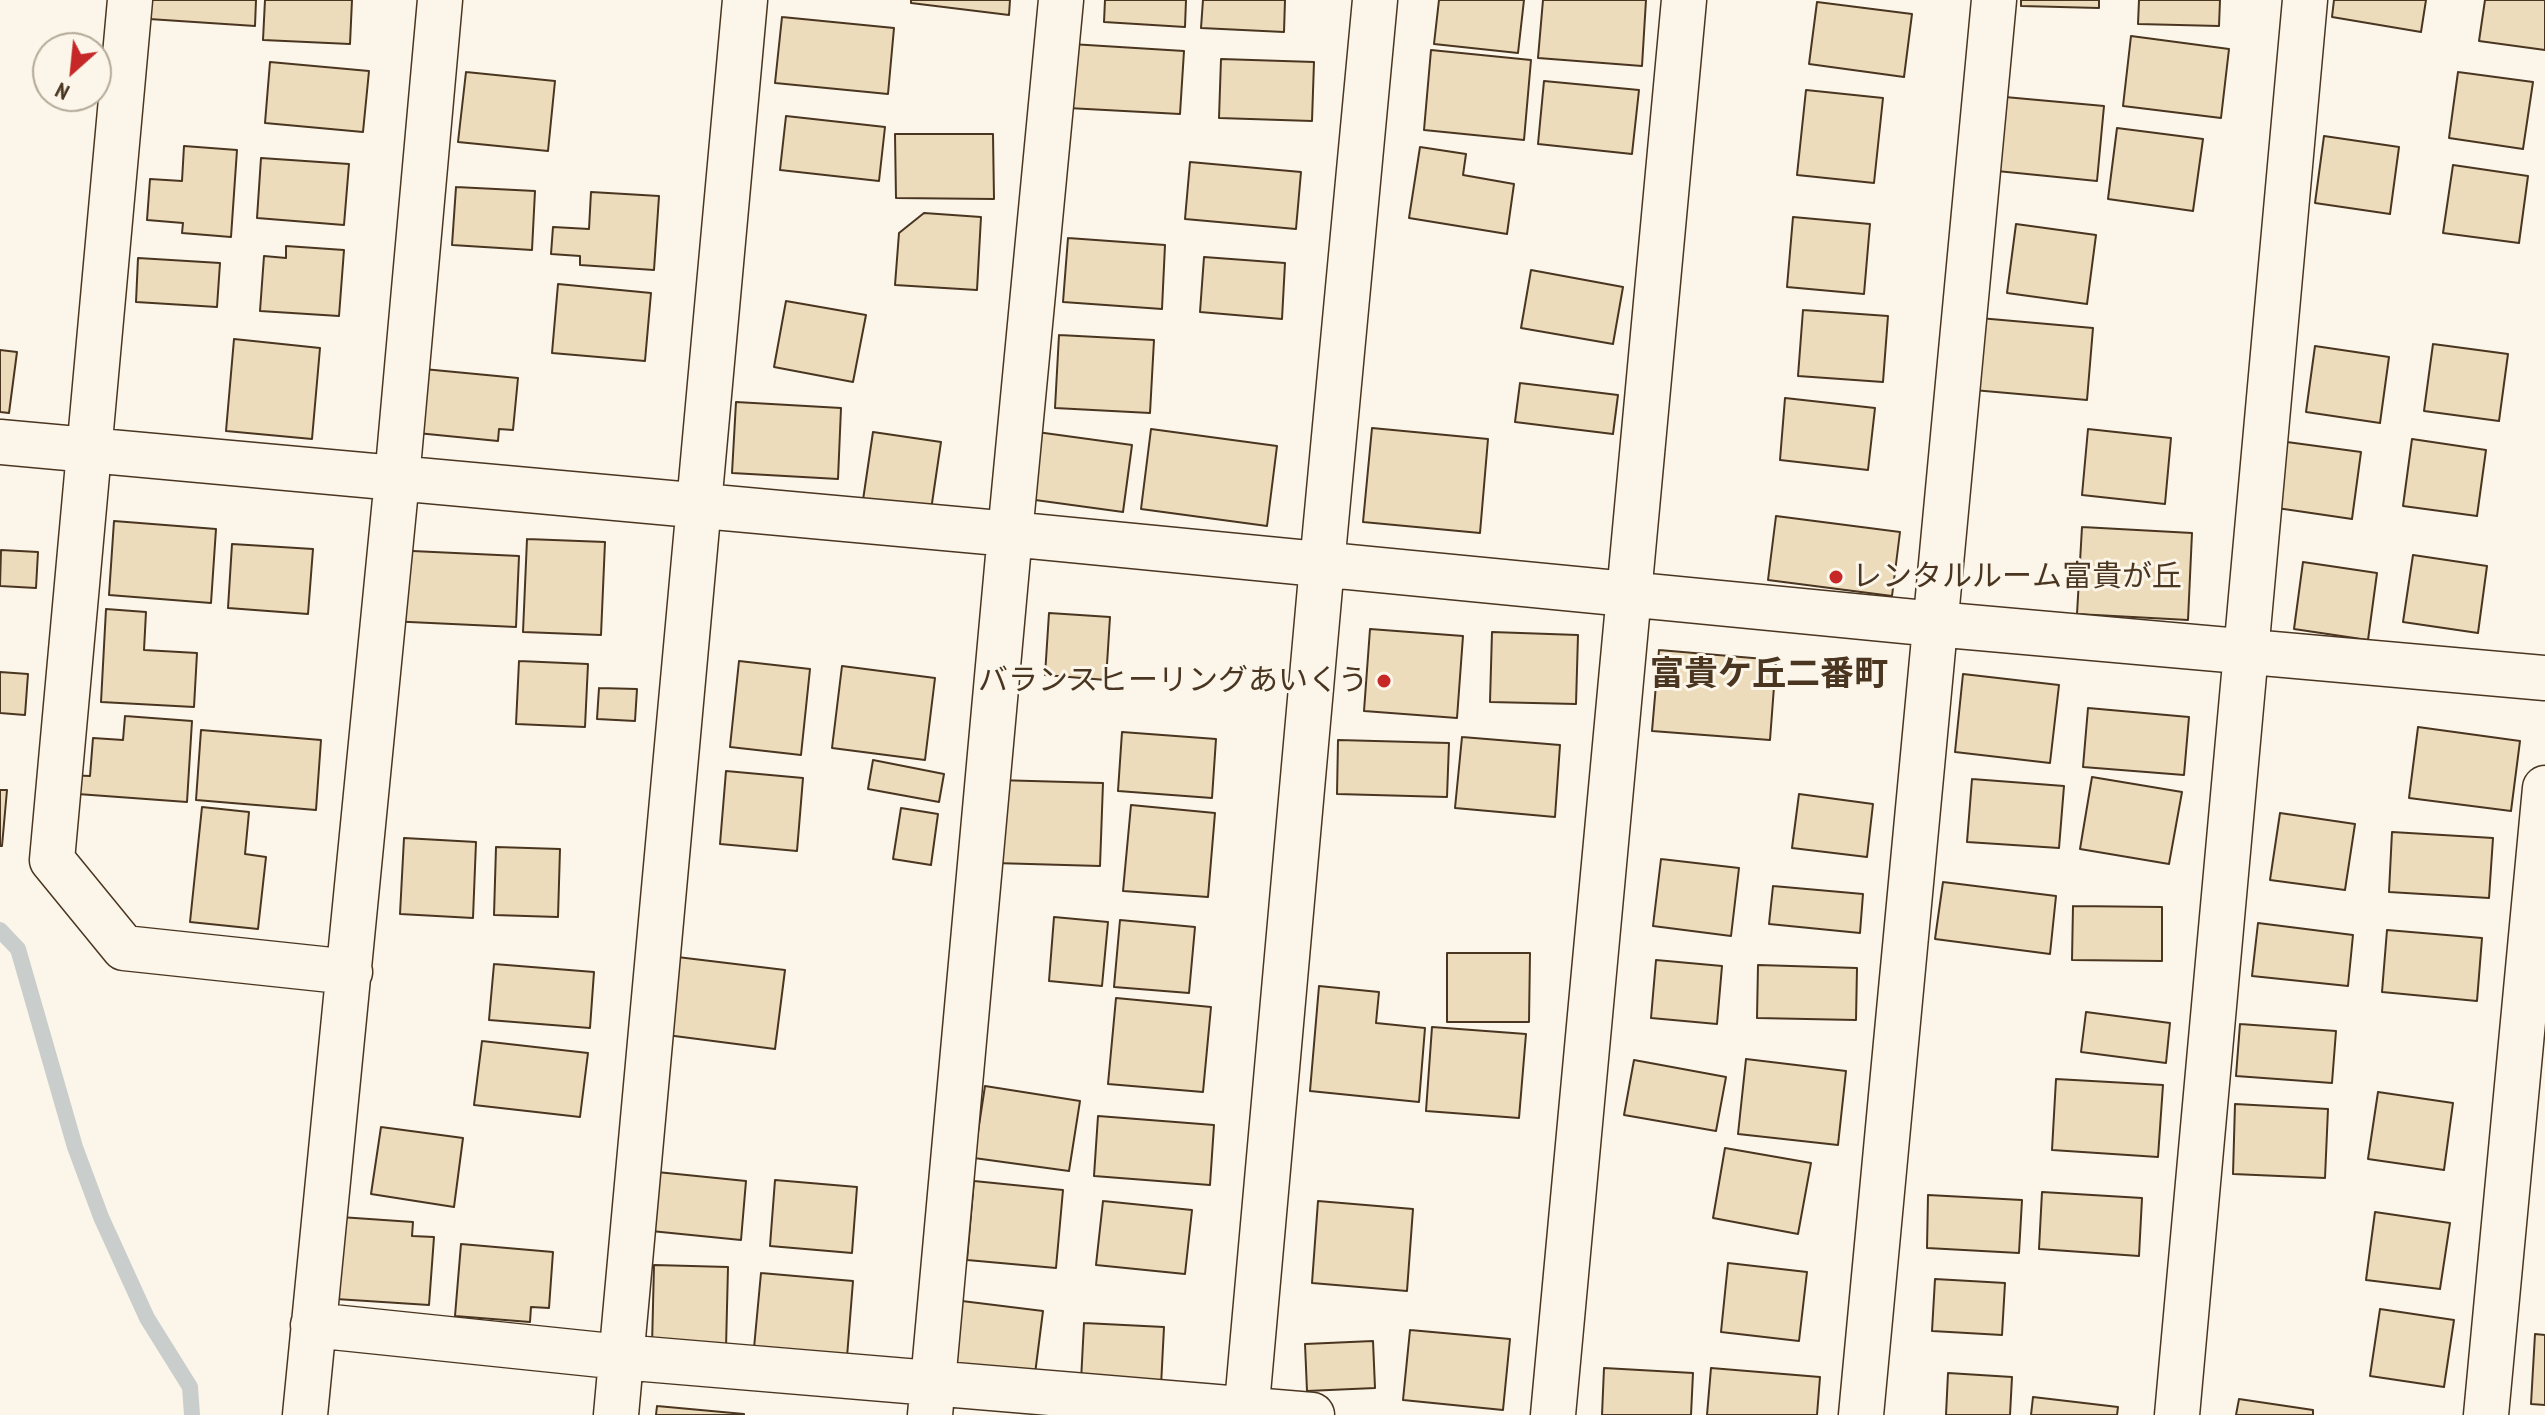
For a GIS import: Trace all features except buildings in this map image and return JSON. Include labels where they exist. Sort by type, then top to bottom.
[{"type":"street","points":[[130,0],[52,860],[124,948],[350,972]]},
{"type":"street","points":[[305,1415],[350,972],[440,0]]},
{"type":"street","points":[[616,1415],[745,0]]},
{"type":"street","points":[[932,1399],[1061,0]]},
{"type":"street","points":[[1246,1412],[1375,0]]},
{"type":"street","points":[[1553,1415],[1684,0]]},
{"type":"street","points":[[1861,1415],[1994,0]]},
{"type":"street","points":[[2177,1415],[2305,0]]},
{"type":"street","points":[[0,442],[1010,534],[1935,624],[2545,678]]},
{"type":"street","points":[[2486,1415],[2545,788]]},
{"type":"street","points":[[313,1325],[621,1357],[932,1399],[1312,1415]]},
{"type":"waterway","points":[[0,930],[18,949],[75,1147],[101,1217],[147,1318],[190,1387],[192,1415]]},
{"type":"place","name":"レンタルルーム富貴が丘","points":[[1836,577]]},
{"type":"place","name":"バランスヒーリングあいくう","points":[[1384,681]]},
{"type":"district","name":"富貴ケ丘二番町","points":[[1769,675]]}]
